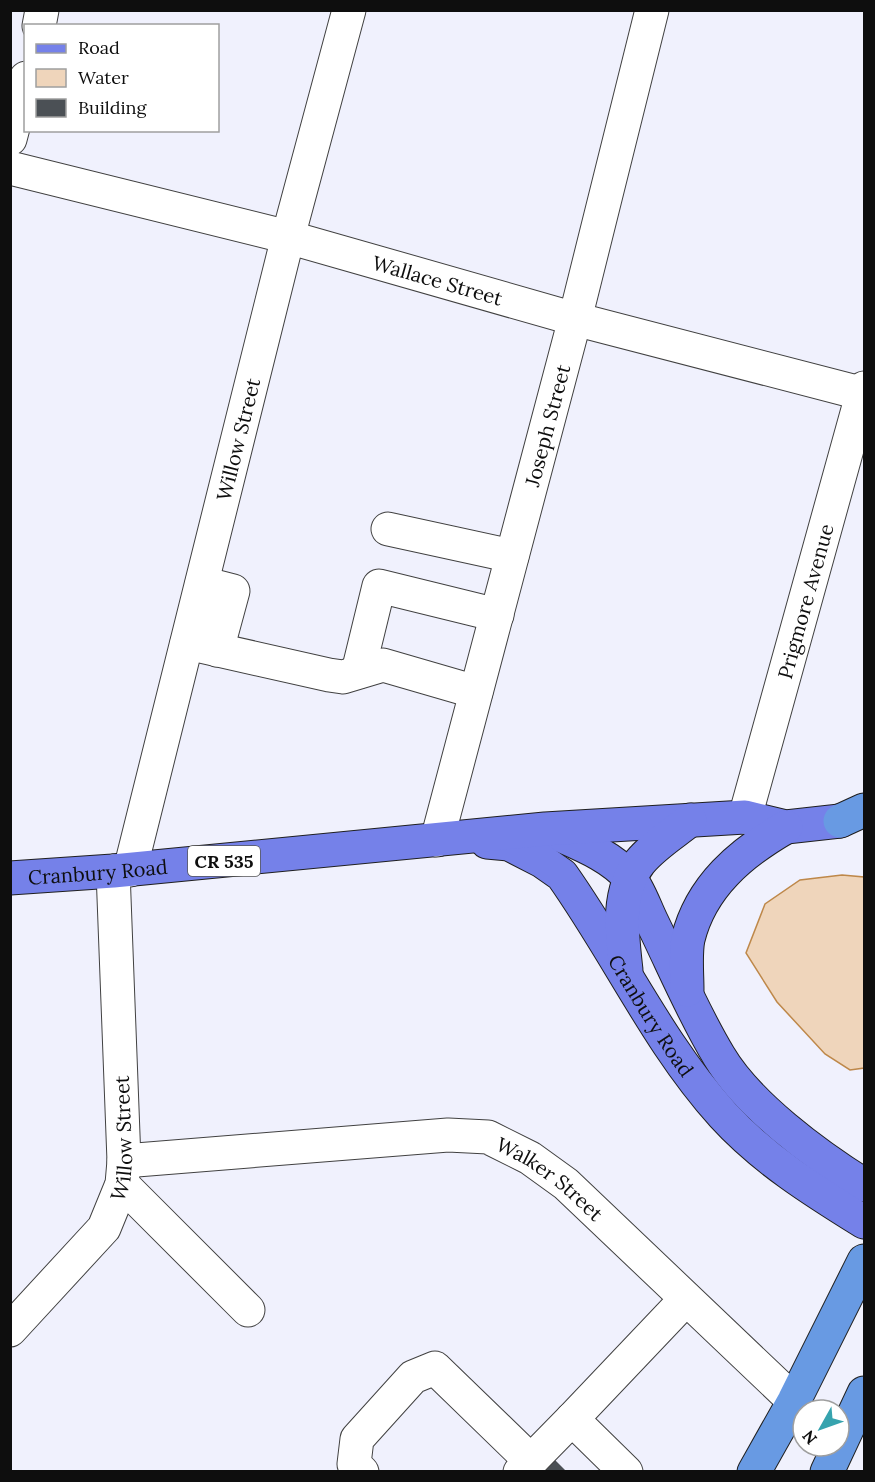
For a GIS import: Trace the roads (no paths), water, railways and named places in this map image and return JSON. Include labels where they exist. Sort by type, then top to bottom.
[{"type":"highway","points":[[796,1398],[864,1261]]},
{"type":"highway","points":[[827,1472],[864,1393]]},
{"type":"highway","points":[[754,1472],[791,1406]]},
{"type":"main road","name":"Cranbury Road","points":[[10,878],[121,871],[545,829],[745,817],[786,827],[856,820]]},
{"type":"main road","points":[[627,977],[621,932],[623,908],[630,878],[640,862],[654,848],[690,820]]},
{"type":"main road","points":[[687,998],[688,940],[701,904],[714,884],[730,867],[759,843],[786,827]]},
{"type":"main road","name":"Cranbury Road","points":[[545,829],[601,853],[630,878],[687,998],[720,1058],[745,1091],[843,1184],[864,1222]]},
{"type":"main road","name":"Cranbury Road","points":[[437,840],[509,844],[542,861],[562,875],[652,1020],[723,1116],[751,1142],[843,1184]]},
{"type":"street","name":"Willow Street","points":[[10,1330],[104,1228],[123,1172],[121,871],[202,646],[202,583],[288,237],[349,10]]},
{"type":"street","name":"Joseph Street","points":[[437,840],[575,319],[652,10]]},
{"type":"street","points":[[10,139],[24,86]]},
{"type":"street","name":"Wallace Street","points":[[10,168],[288,237],[575,319],[864,392]]},
{"type":"street","name":"Prigmore Avenue","points":[[745,817],[864,392]]},
{"type":"street","points":[[387,529],[512,556]]},
{"type":"street","points":[[344,674],[380,586],[497,615]]},
{"type":"street","points":[[202,646],[344,674],[383,665],[476,692]]},
{"type":"street","name":"Walker Street","points":[[123,1172],[448,1135],[488,1137],[530,1158],[566,1184],[791,1398]]},
{"type":"street","points":[[123,1172],[248,1310]]},
{"type":"street","points":[[362,1472],[354,1464],[357,1439],[413,1377],[435,1368],[525,1466],[686,1299]]},
{"type":"street","points":[[572,1419],[626,1472]]},
{"type":"water","points":[[842,875],[864,877],[864,1068],[850,1070],[825,1054],[777,1002],[746,953],[765,904],[800,880]]}]
